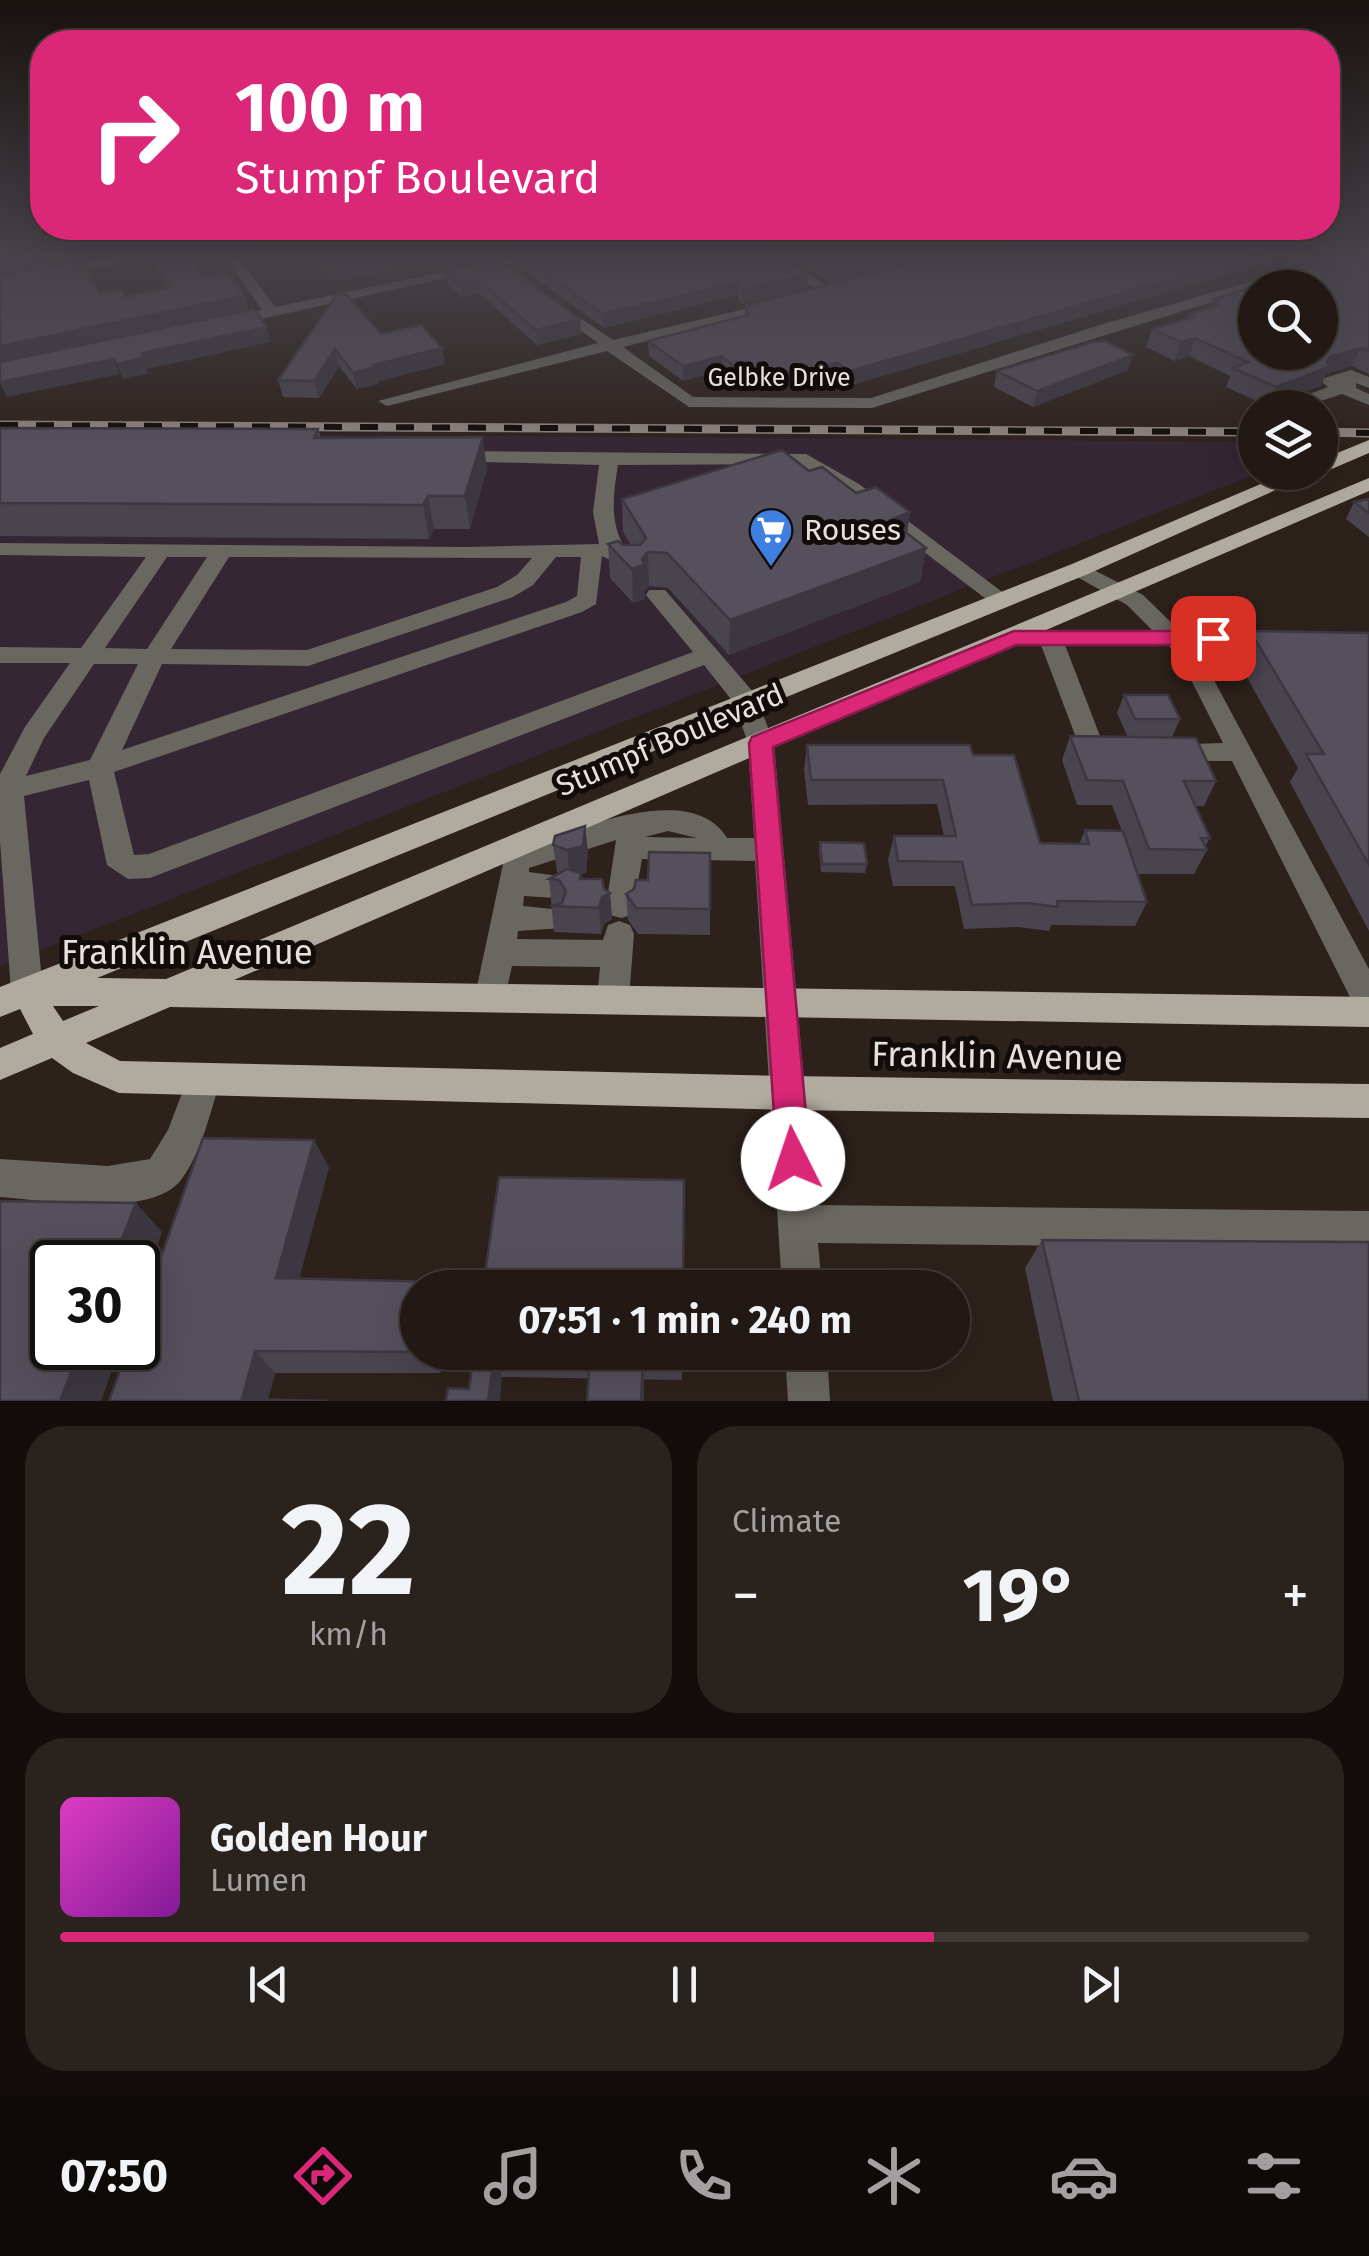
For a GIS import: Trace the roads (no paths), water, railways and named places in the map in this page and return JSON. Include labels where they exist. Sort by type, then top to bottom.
[{"type":"main road","points":[[1338,459],[1369,446]]},
{"type":"main road","name":"Stumpf Boulevard","points":[[632,823],[761,743],[1369,484]]},
{"type":"main road","name":"Stumpf Boulevard","points":[[14,996],[1080,569],[1265,490]]},
{"type":"main road","points":[[0,1064],[173,990],[516,863]]},
{"type":"main road","name":"Franklin Avenue","points":[[14,996],[173,990],[1369,1012]]},
{"type":"main road","name":"Franklin Avenue","points":[[14,996],[79,1061],[119,1077],[789,1093],[1369,1101]]},
{"type":"street","points":[[213,325],[234,320]]},
{"type":"street","points":[[576,320],[610,346]]},
{"type":"street","points":[[387,401],[709,320]]},
{"type":"street","name":"Gelbke Drive","points":[[610,346],[689,402],[872,403],[1131,320]]},
{"type":"street","points":[[439,457],[799,458],[852,488],[1002,600]]},
{"type":"street","points":[[7,808],[100,766],[574,608],[588,599],[601,550],[608,459]]},
{"type":"street","points":[[0,549],[548,553],[601,550],[633,570]]},
{"type":"street","points":[[14,996],[7,808],[15,766],[161,550]]},
{"type":"street","points":[[222,551],[154,657],[100,766],[117,857],[128,867],[150,866],[708,655]]},
{"type":"street","points":[[0,655],[308,658],[505,592],[526,580],[548,553]]},
{"type":"street","points":[[1080,569],[1118,589],[1190,654],[1369,1001]]},
{"type":"street","points":[[657,595],[746,700],[761,743],[801,1270]]},
{"type":"street","points":[[1014,638],[1310,638]]},
{"type":"street","points":[[1050,638],[1089,741],[1097,749],[1240,752]]},
{"type":"street","points":[[516,863],[632,823],[719,849],[770,850]]},
{"type":"street","points":[[613,999],[632,823]]},
{"type":"street","points":[[516,863],[570,886],[620,920]]},
{"type":"street","points":[[491,996],[516,863]]},
{"type":"street","points":[[506,918],[551,919]]},
{"type":"street","points":[[499,952],[620,920]]},
{"type":"street","points":[[0,1178],[104,1183],[146,1180],[164,1171],[204,1079]]},
{"type":"street","points":[[798,1224],[1369,1230]]},
{"type":"street","points":[[807,1370],[809,1401]]},
{"type":"railway","points":[[0,425],[1238,432]]},
{"type":"railway","points":[[1338,432],[1369,433]]},
{"type":"place","name":"Rouses","points":[[771,568]]}]
